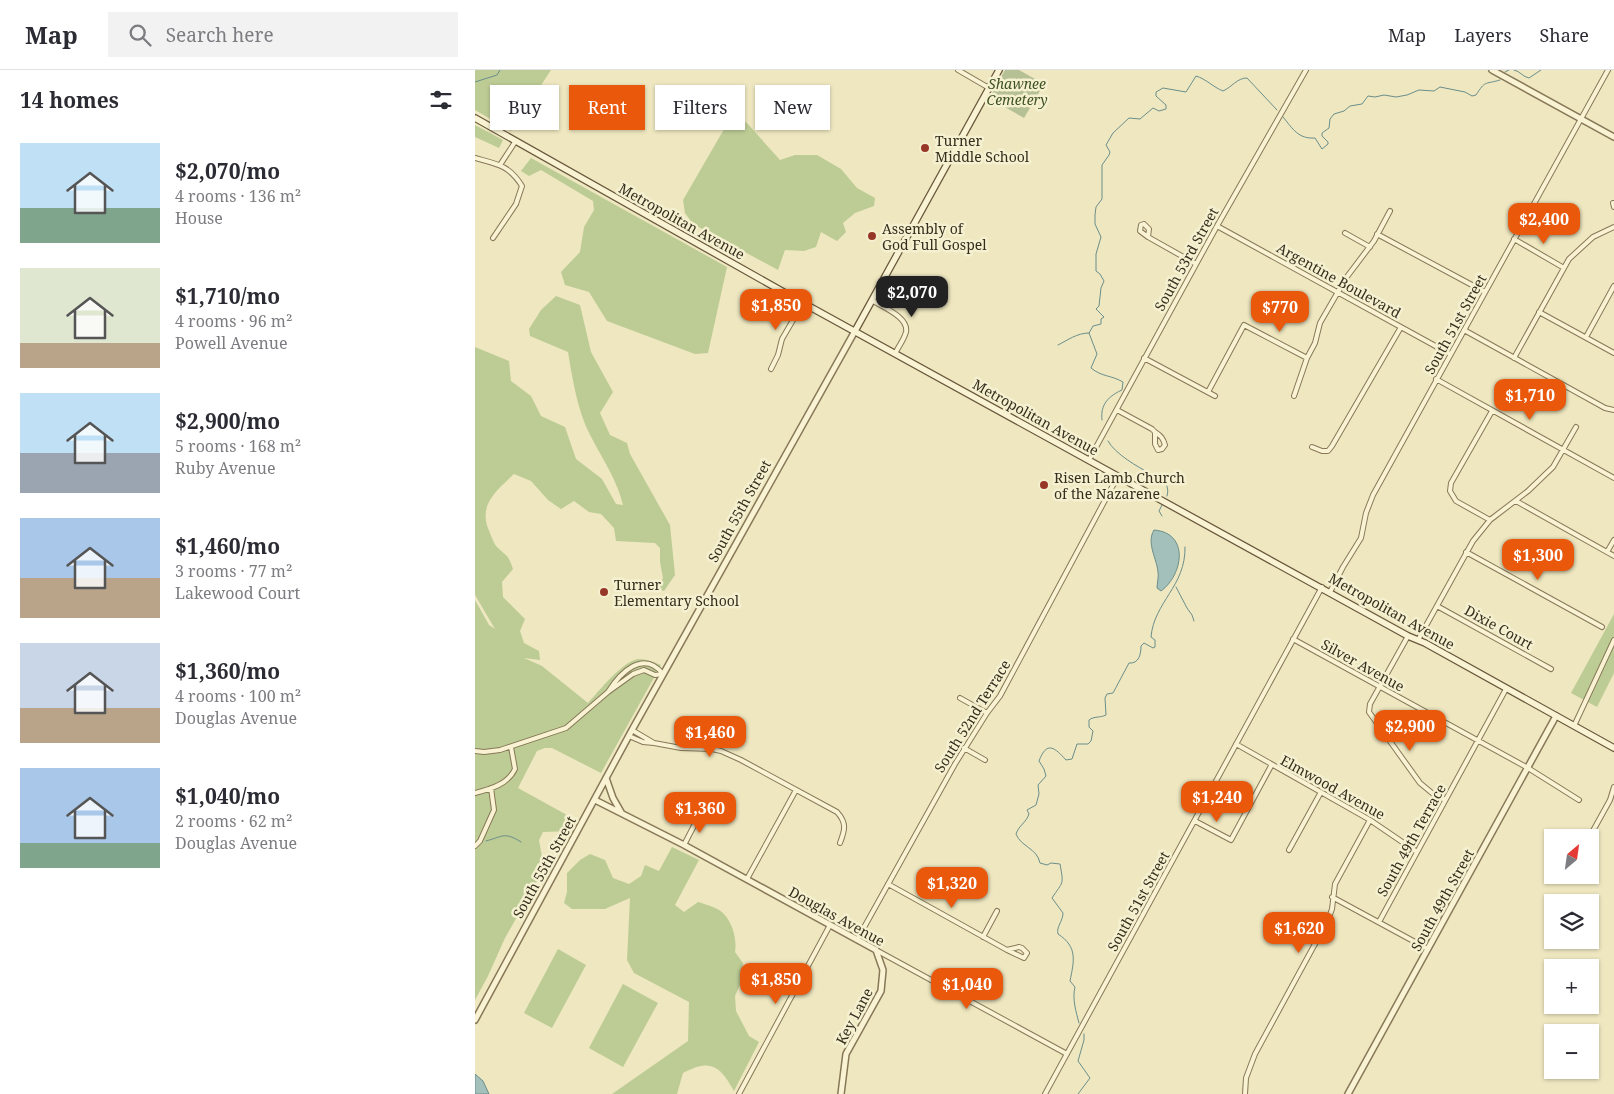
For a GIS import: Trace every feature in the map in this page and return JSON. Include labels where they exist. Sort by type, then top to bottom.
[{"type":"main road","name":"South 55th Street","points":[[855,331],[999,70]]},
{"type":"main road","name":"Metropolitan Avenue","points":[[475,118],[895,354],[1614,748]]},
{"type":"street","points":[[958,70],[989,88]]},
{"type":"street","name":"South 53rd Street","points":[[1089,460],[1217,226],[1306,70]]},
{"type":"street","points":[[1492,70],[1614,137]]},
{"type":"street","name":"South 51st Street","points":[[1330,592],[1361,538],[1366,513],[1373,495],[1608,70]]},
{"type":"street","points":[[500,165],[515,142]]},
{"type":"street","points":[[475,158],[500,165],[514,173],[522,186],[516,204],[493,238]]},
{"type":"street","points":[[1294,396],[1307,358],[1315,343],[1320,323],[1352,269],[1370,247],[1389,211]]},
{"type":"street","name":"Argentine Boulevard","points":[[1217,226],[1450,354]]},
{"type":"street","points":[[1514,358],[1569,259],[1579,248],[1593,238],[1614,227]]},
{"type":"street","points":[[1345,234],[1370,247]]},
{"type":"street","points":[[1377,234],[1485,292]]},
{"type":"street","points":[[1148,237],[1197,264]]},
{"type":"street","points":[[1515,239],[1564,268]]},
{"type":"street","points":[[1585,337],[1614,286]]},
{"type":"street","points":[[872,300],[900,317],[905,325],[905,333],[895,354]]},
{"type":"street","points":[[771,369],[778,355],[782,339],[803,303]]},
{"type":"street","points":[[1539,312],[1614,352]]},
{"type":"street","points":[[1208,392],[1244,325],[1307,358]]},
{"type":"street","points":[[1312,447],[1328,451],[1332,446],[1401,327]]},
{"type":"street","points":[[1464,330],[1605,408],[1614,410]]},
{"type":"street","name":"South 55th Street","points":[[475,1020],[630,733],[855,331]]},
{"type":"street","points":[[1144,358],[1215,396]]},
{"type":"street","points":[[1437,379],[1614,478]]},
{"type":"street","points":[[1117,410],[1155,432]]},
{"type":"street","points":[[1490,520],[1456,501],[1450,491],[1451,483],[1492,410]]},
{"type":"street","points":[[1418,640],[1466,552],[1490,520],[1541,480],[1553,467],[1577,427]]},
{"type":"street","name":"South 52nd Terrace","points":[[857,940],[964,748],[987,712],[1000,696],[1118,476]]},
{"type":"street","points":[[1516,501],[1614,556]]},
{"type":"street","points":[[1607,552],[1614,540]]},
{"type":"street","points":[[1466,552],[1602,627]]},
{"type":"street","name":"South 51st Street","points":[[1045,1094],[1322,587]]},
{"type":"street","name":"Dixie Court","points":[[1437,606],[1551,669]]},
{"type":"street","points":[[1408,636],[1370,704],[1369,712],[1420,783],[1432,794],[1445,800]]},
{"type":"street","name":"Silver Avenue","points":[[1293,639],[1528,768],[1579,800]]},
{"type":"street","points":[[1574,726],[1614,640]]},
{"type":"street","points":[[608,692],[626,670],[637,664],[657,667],[663,674]]},
{"type":"street","points":[[475,751],[492,751],[511,747],[566,728],[608,692],[638,671],[649,672],[655,675],[663,674]]},
{"type":"street","name":"South 49th Terrace","points":[[1379,922],[1506,690]]},
{"type":"street","points":[[960,698],[987,712]]},
{"type":"street","name":"South 49th Street","points":[[1348,1094],[1556,716]]},
{"type":"street","points":[[630,733],[643,742],[681,748],[712,749],[741,760],[837,812],[843,818],[845,826],[840,843]]},
{"type":"street","name":"Elmwood Avenue","points":[[1236,744],[1271,766],[1370,820],[1417,852]]},
{"type":"street","points":[[475,793],[509,780],[515,769],[511,747]]},
{"type":"street","points":[[964,748],[985,760]]},
{"type":"street","points":[[1195,821],[1231,840],[1271,766]]},
{"type":"street","points":[[606,778],[621,813]]},
{"type":"street","points":[[1594,829],[1610,800],[1614,786]]},
{"type":"street","points":[[475,846],[479,842],[494,810],[491,788]]},
{"type":"street","points":[[747,879],[796,790]]},
{"type":"street","points":[[1289,850],[1321,792]]},
{"type":"street","name":"Douglas Avenue","points":[[595,800],[684,845],[1067,1054]]},
{"type":"street","points":[[684,845],[700,814]]},
{"type":"street","points":[[1245,1094],[1246,1078],[1255,1054],[1328,920],[1332,908],[1335,884],[1370,820]]},
{"type":"street","points":[[888,884],[1020,958],[1024,958],[1027,953],[1019,947],[1007,950]]},
{"type":"street","points":[[1332,897],[1428,949]]},
{"type":"street","points":[[983,937],[997,910]]},
{"type":"street","points":[[739,1094],[831,925]]},
{"type":"street","name":"Key Lane","points":[[841,1094],[846,1054],[881,992],[883,970],[876,950]]},
{"type":"green space","points":[[475,70],[551,70],[541,85],[490,85],[490,119],[475,110]]},
{"type":"green space","name":"Shawnee Cemetery","points":[[1005,70],[1019,70],[1044,84],[1024,118],[989,98]]},
{"type":"green space","points":[[746,122],[780,160],[795,155],[817,155],[841,169],[857,188],[875,198],[874,206],[855,213],[843,223],[846,232],[837,241],[821,232],[816,247],[804,251],[785,250],[778,270],[693,224],[685,213],[683,200],[724,130],[745,130]]},
{"type":"green space","points":[[475,125],[503,140],[499,148],[475,137]]},
{"type":"green space","points":[[531,158],[727,267],[708,353],[695,354],[607,321],[589,292],[565,285],[561,272],[580,252],[584,227],[594,210],[593,201],[541,170],[529,176],[521,171]]},
{"type":"green space","points":[[556,296],[580,305],[591,352],[613,392],[600,413],[610,435],[627,443],[630,454],[670,525],[675,575],[664,591],[658,589],[663,578],[660,548],[655,543],[616,541],[614,528],[601,514],[589,512],[574,501],[561,509],[548,500],[531,481],[514,474],[490,500],[486,515],[492,539],[508,558],[513,569],[502,582],[503,597],[525,619],[520,631],[524,643],[539,651],[540,660],[524,658],[542,666],[588,703],[611,677],[632,661],[638,659],[661,665],[601,773],[552,748],[537,751],[518,788],[576,820],[570,831],[543,832],[539,840],[544,869],[505,938],[475,1000],[475,600],[489,625],[495,629],[475,595],[475,347],[509,361],[511,381],[531,396],[541,416],[565,427],[576,459],[602,479],[616,504],[623,505],[616,484],[585,424],[568,352],[530,336],[529,329],[541,310]]},
{"type":"green space","points":[[1614,614],[1614,673],[1597,707],[1571,693]]},
{"type":"green space","points":[[672,847],[699,860],[675,905],[684,912],[698,902],[712,906],[724,914],[732,927],[735,937],[735,952],[743,963],[742,980],[735,996],[736,1011],[749,1036],[759,1042],[734,1091],[719,1070],[714,1067],[701,1066],[683,1073],[677,1094],[612,1094],[688,1041],[689,1002],[634,973],[627,960],[630,898],[605,909],[572,909],[564,903],[567,892],[567,873],[580,860],[590,854],[605,860],[613,878],[629,884],[641,876],[645,865],[659,871]]},
{"type":"green space","points":[[558,949],[586,965],[552,1028],[524,1013]]},
{"type":"green space","points":[[623,984],[658,1003],[623,1067],[589,1048]]},
{"type":"water","points":[[1154,530],[1166,533],[1178,546],[1178,565],[1174,575],[1161,591],[1157,588],[1158,572],[1151,546]]},
{"type":"water","points":[[475,1074],[483,1081],[489,1094],[475,1094]]},
{"type":"waterway","points":[[475,82],[497,75],[500,70]]},
{"type":"waterway","points":[[1505,72],[1509,70]]},
{"type":"waterway","points":[[1514,70],[1529,78],[1541,70]]},
{"type":"waterway","points":[[1102,420],[1102,409],[1106,401],[1122,390],[1123,382],[1091,368],[1097,354],[1089,333],[1093,326],[1101,324],[1101,319],[1104,317],[1096,309],[1099,306],[1101,288],[1104,281],[1096,271],[1096,254],[1101,237],[1095,224],[1095,215],[1096,207],[1102,199],[1102,165],[1110,152],[1106,145],[1113,133],[1129,118],[1140,119],[1153,108],[1159,111],[1166,109],[1166,105],[1156,96],[1156,92],[1163,88],[1186,92],[1196,76],[1223,91],[1240,79],[1247,78],[1277,110]]},
{"type":"waterway","points":[[1283,117],[1300,135],[1315,138],[1322,149],[1328,144],[1322,133],[1329,128],[1330,119],[1334,114],[1344,111],[1350,106],[1362,104],[1368,96],[1384,95],[1396,97],[1419,90],[1434,91],[1440,87],[1465,92],[1472,96],[1476,95],[1485,84],[1500,80]]},
{"type":"waterway","points":[[1058,345],[1077,335],[1089,333]]},
{"type":"waterway","points":[[1108,441],[1127,460],[1152,475],[1162,478],[1167,487],[1167,496]]},
{"type":"waterway","points":[[1162,505],[1159,511],[1162,516]]},
{"type":"waterway","points":[[1079,1023],[1074,1000],[1075,987],[1070,981],[1073,967],[1072,949],[1058,934],[1063,913],[1052,898],[1062,883],[1060,864],[1051,863],[1047,865],[1040,863],[1036,854],[1021,842],[1016,834],[1028,817],[1027,810],[1036,805],[1039,794],[1038,785],[1046,776],[1039,761],[1042,754],[1045,750],[1051,748],[1066,760],[1072,759],[1077,744],[1088,744],[1091,741],[1093,731],[1089,727],[1089,720],[1106,715],[1105,698],[1107,694],[1113,693],[1129,663],[1137,660],[1140,655],[1141,646],[1144,643],[1153,648],[1155,647],[1155,640],[1151,637],[1153,625],[1181,573],[1185,547]]},
{"type":"waterway","points":[[1176,587],[1194,621]]},
{"type":"waterway","points":[[486,841],[507,836],[521,842]]},
{"type":"waterway","points":[[1078,1094],[1090,1078],[1078,1061],[1084,1034]]},
{"type":"place","name":"Turner Middle School","points":[[925,148]]},
{"type":"place","name":"Assembly of God Full Gospel","points":[[872,236]]},
{"type":"place","name":"Risen Lamb Church of the Nazarene","points":[[1044,485]]},
{"type":"place","name":"Turner Elementary School","points":[[604,592]]}]
